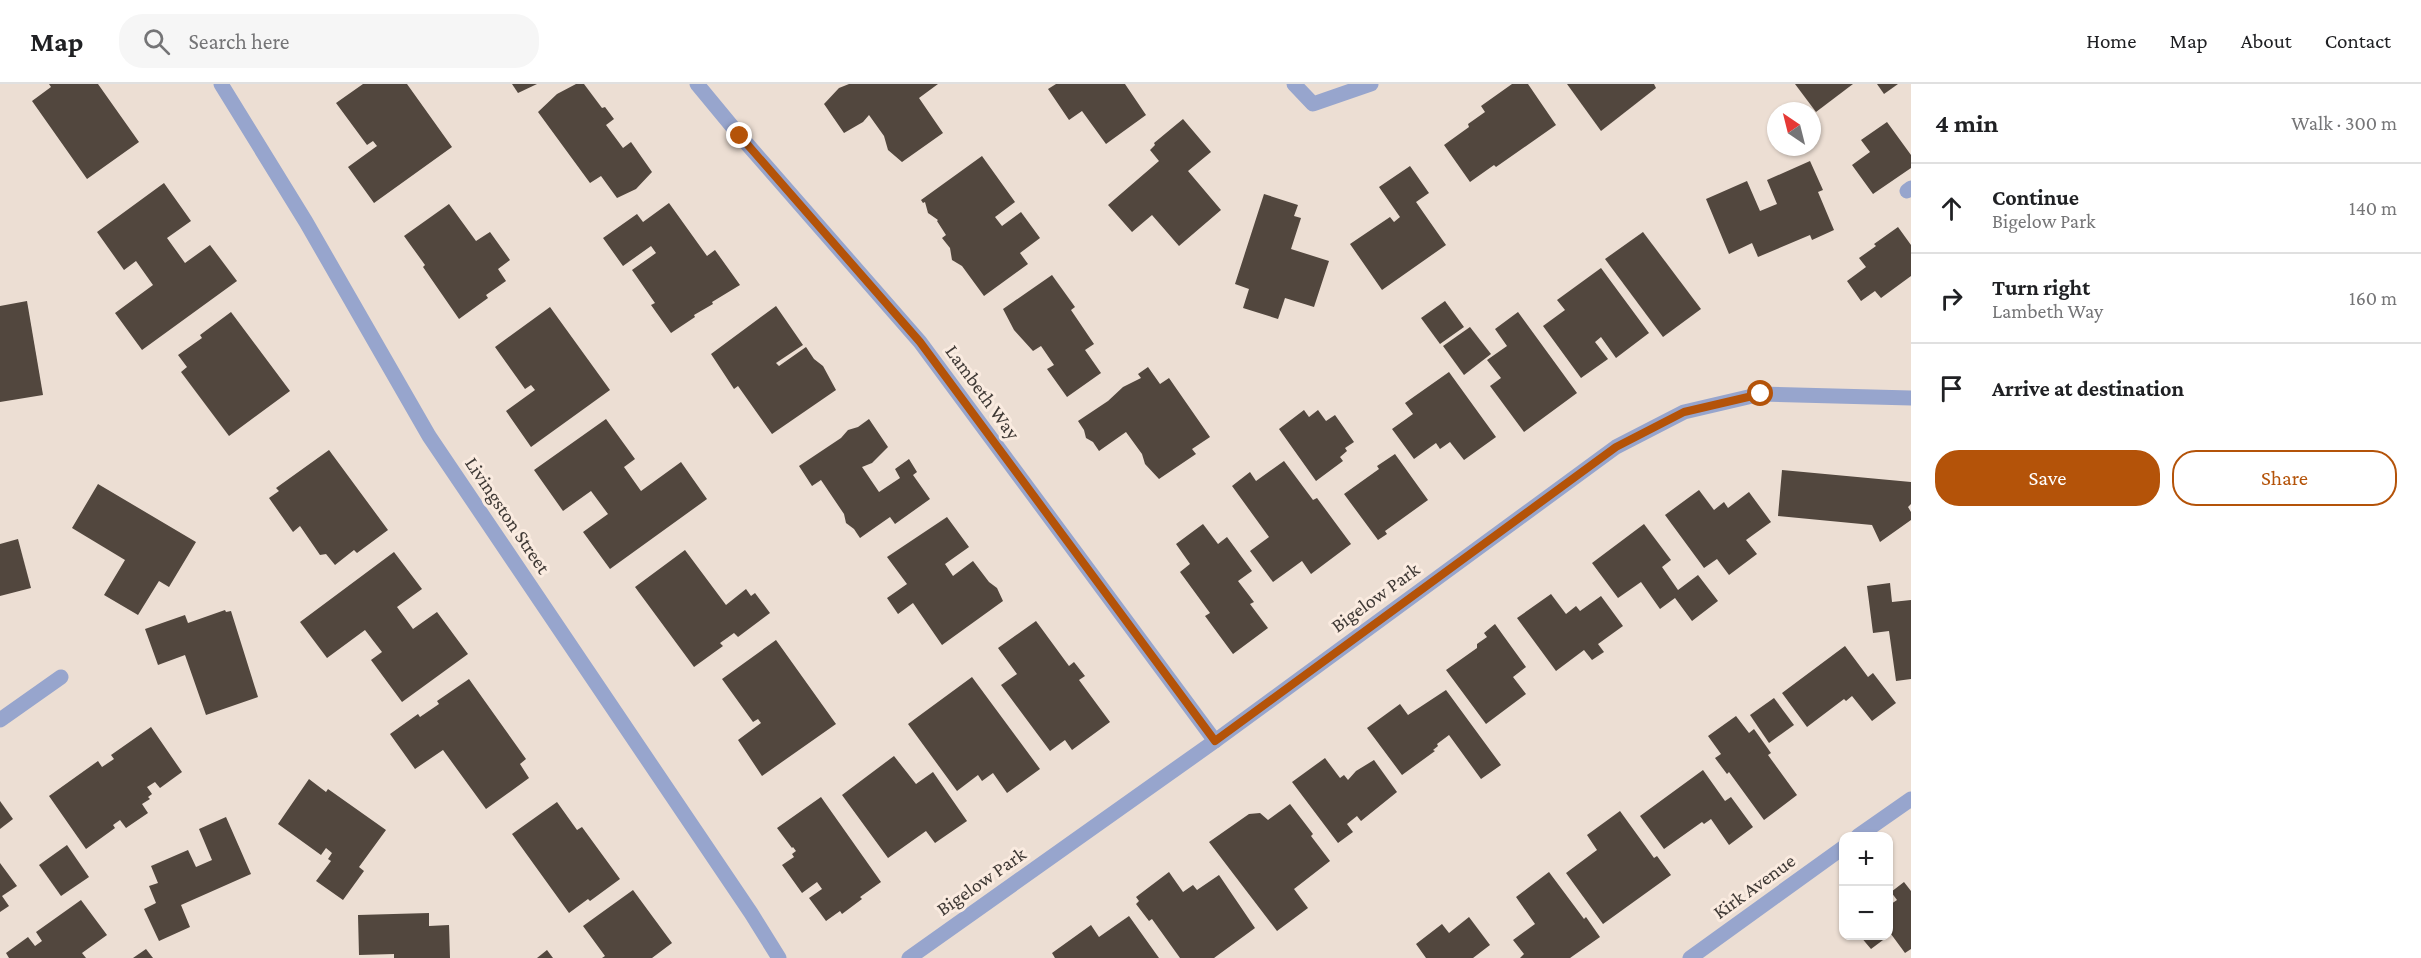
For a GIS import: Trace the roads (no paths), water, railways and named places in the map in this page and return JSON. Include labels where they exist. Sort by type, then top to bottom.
[{"type":"street","name":"Livingston Street","points":[[220,84],[306,222],[429,436],[751,913],[778,958]]},
{"type":"street","name":"Lambeth Way","points":[[698,84],[740,136],[920,342],[1215,741]]},
{"type":"street","points":[[1294,84],[1313,104],[1371,84]]},
{"type":"street","name":"Bigelow Park","points":[[909,958],[1215,741],[1616,447],[1684,412],[1761,394],[1911,398]]},
{"type":"street","points":[[0,720],[61,676]]},
{"type":"street","points":[[1865,832],[1911,799]]},
{"type":"street","name":"Kirk Avenue","points":[[1690,958],[1839,851]]}]
